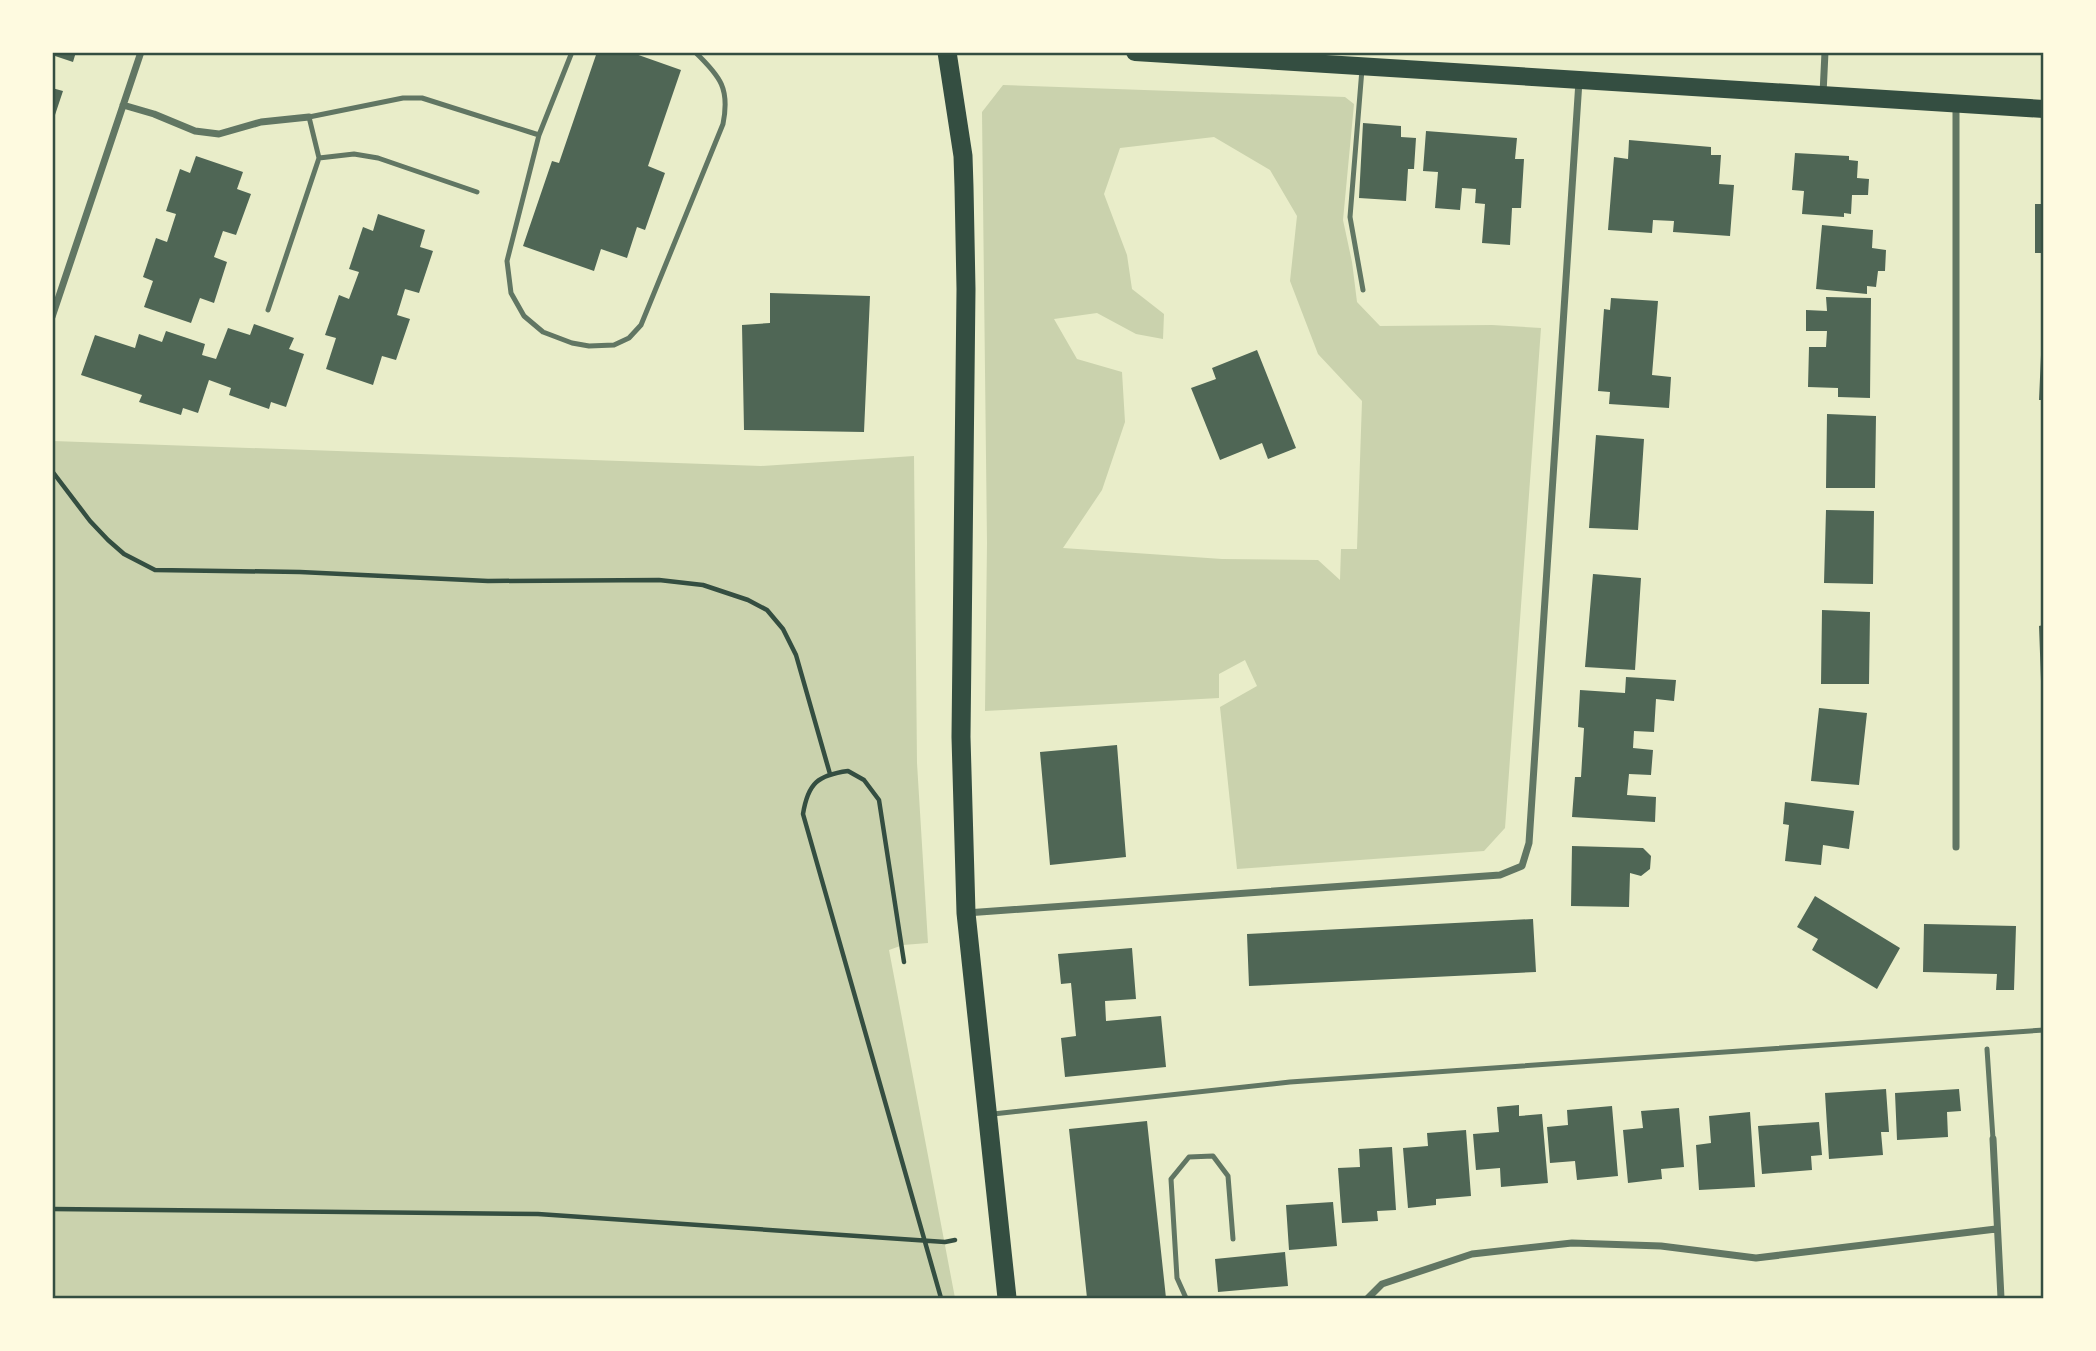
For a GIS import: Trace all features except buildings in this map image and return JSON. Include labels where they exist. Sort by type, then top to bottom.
[{"type":"highway","points":[[947,52],[964,187],[966,289],[961,737],[966,913],[1007,1298]]},
{"type":"main road","points":[[1135,52],[2043,109]]},
{"type":"street","points":[[52,317],[142,52]]},
{"type":"street","points":[[1824,95],[1825,52]]},
{"type":"street","points":[[966,913],[1500,875],[1522,866],[1530,829],[1579,80]]},
{"type":"street","points":[[1956,104],[1956,847]]},
{"type":"street","points":[[123,105],[195,131],[219,134],[261,122],[309,117]]},
{"type":"street","points":[[1993,1139],[2001,1298]]},
{"type":"street","points":[[1368,1298],[1382,1284],[1472,1254],[1572,1243],[1661,1246],[1756,1258],[1996,1229]]},
{"type":"lane","points":[[572,52],[538,135],[507,261],[511,293],[524,316],[543,332],[581,345],[614,345],[629,338],[641,325],[723,124],[727,104],[724,88],[714,70],[695,52]]},
{"type":"lane","points":[[1362,66],[1350,217],[1363,290]]},
{"type":"lane","points":[[268,310],[319,158],[309,117],[403,98],[422,97],[538,135]]},
{"type":"lane","points":[[319,158],[354,154],[378,158],[477,192]]},
{"type":"lane","points":[[986,1114],[1290,1082],[2043,1030]]},
{"type":"lane","points":[[1987,1049],[1993,1139]]},
{"type":"lane","points":[[1186,1298],[1177,1278],[1171,1179],[1189,1157],[1213,1156],[1228,1176],[1233,1239]]},
{"type":"path","points":[[52,471],[108,540],[124,554],[155,570],[300,572],[488,581],[659,580],[703,585],[748,600],[767,610],[783,629],[796,655],[830,774]]},
{"type":"path","points":[[904,962],[879,800],[864,780],[848,771],[830,774],[817,781],[806,795],[803,814],[941,1298]]},
{"type":"path","points":[[52,1209],[538,1214],[944,1242],[956,1240]]},
{"type":"green space","points":[[1003,85],[1345,97],[1354,104],[1343,220],[1357,302],[1380,326],[1492,325],[1541,328],[1505,828],[1484,851],[1237,869],[1220,707],[1257,686],[1245,660],[1219,674],[1219,698],[985,711],[987,543],[982,112]],"holes":[[[1214,137],[1270,170],[1297,216],[1290,281],[1318,354],[1362,401],[1357,549],[1341,549],[1340,580],[1318,560],[1222,559],[1063,548],[1102,490],[1125,422],[1122,372],[1077,359],[1054,319],[1097,313],[1136,334],[1163,339],[1164,314],[1132,289],[1127,255],[1104,194],[1120,148]]]},
{"type":"green space","points":[[53,441],[761,466],[914,456],[917,763],[928,943],[903,945],[889,950],[955,1298],[53,1298]]}]
